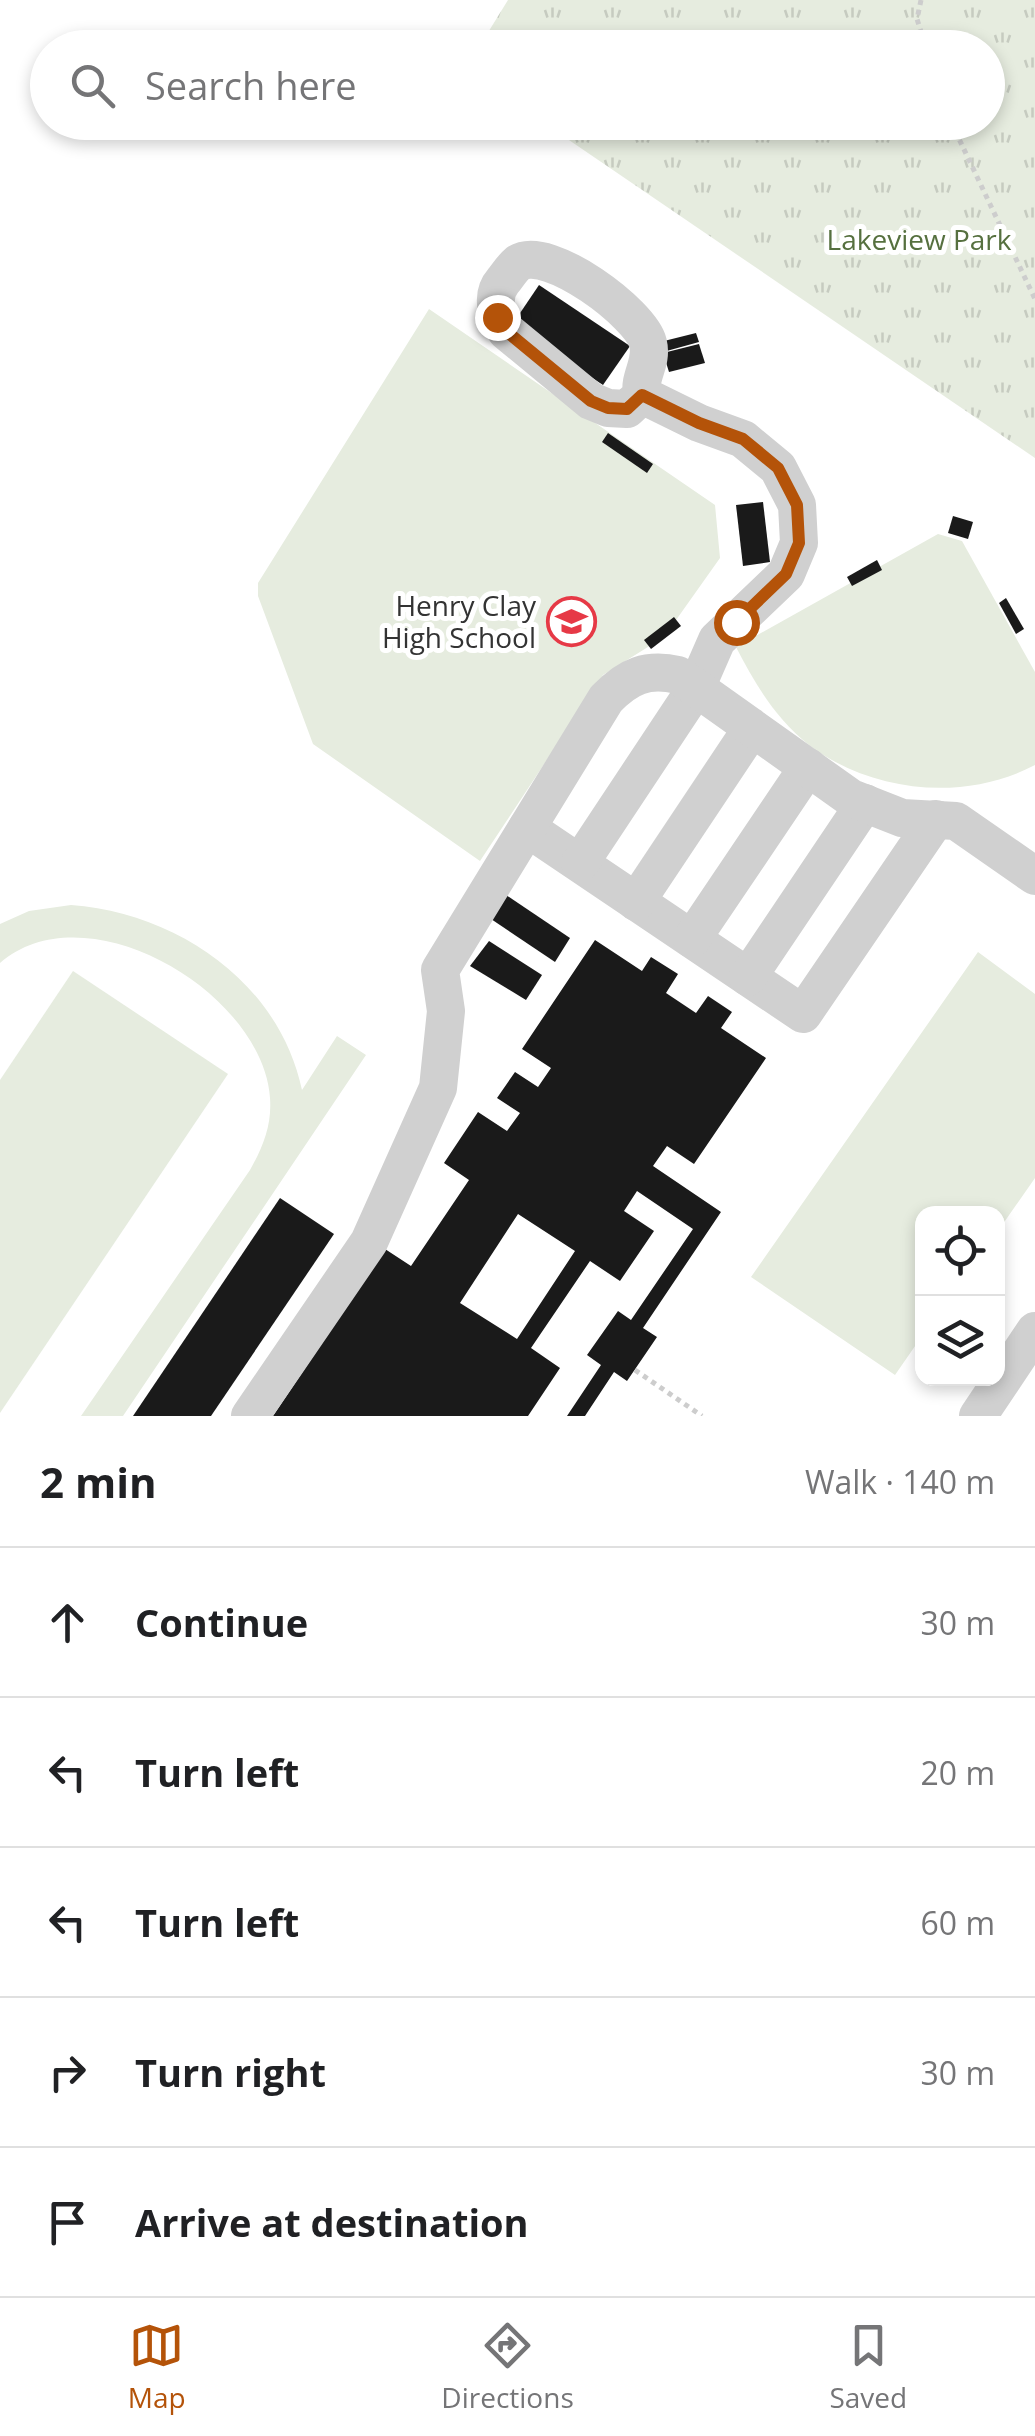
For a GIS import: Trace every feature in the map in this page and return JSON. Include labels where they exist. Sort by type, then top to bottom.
[{"type":"lane","points":[[580,863],[696,688],[717,640],[786,574],[799,543],[797,505],[778,468],[743,439],[642,395]]},
{"type":"lane","points":[[250,1416],[368,1242],[438,1088],[446,1010],[440,970],[606,699],[621,684],[641,673],[659,671],[678,676],[852,798],[902,818],[956,822],[1035,876]]},
{"type":"lane","points":[[636,902],[752,728]]},
{"type":"lane","points":[[692,939],[808,767]]},
{"type":"lane","points":[[748,977],[865,803]]},
{"type":"lane","points":[[527,828],[803,1014],[936,819]]},
{"type":"lane","points":[[978,1416],[1024,1373],[1035,1331]]},
{"type":"path","points":[[920,30],[917,19],[921,0]]},
{"type":"path","points":[[959,140],[1035,300]]},
{"type":"path","points":[[635,1370],[702,1416]]},
{"type":"green space","name":"Lakeview Park","points":[[508,0],[1035,0],[1035,458],[569,140],[1005,140],[1005,30],[489,30]]},
{"type":"green space","points":[[429,309],[715,505],[720,558],[664,637],[603,675],[480,861],[313,744],[258,596],[258,583]]},
{"type":"green space","points":[[938,534],[962,541],[1035,672],[1035,765],[1008,777],[949,788],[919,787],[861,774],[809,745],[767,700],[736,647]]},
{"type":"green space","points":[[71,905],[149,922],[218,960],[247,986],[271,1017],[290,1051],[302,1090],[337,1036],[366,1055],[123,1416],[81,1416],[250,1170],[266,1136],[270,1098],[260,1059],[237,1022],[204,989],[165,963],[122,945],[78,938],[36,943],[0,963],[0,924],[29,911]]},
{"type":"green space","points":[[978,952],[1035,994],[1035,1178],[1005,1221],[1005,1206],[915,1206],[915,1346],[895,1375],[751,1277]]},
{"type":"green space","points":[[73,971],[228,1074],[0,1413],[0,1080]]},
{"type":"building","points":[[539,285],[630,346],[603,385],[512,325]]},
{"type":"building","points":[[696,333],[699,342],[663,352],[660,342]]},
{"type":"building","points":[[699,344],[705,363],[669,372],[663,353]]},
{"type":"building","points":[[608,433],[653,464],[647,473],[602,442]]},
{"type":"building","points":[[763,502],[770,562],[743,566],[736,505]]},
{"type":"building","points":[[953,516],[973,522],[968,539],[948,533]]},
{"type":"building","points":[[877,560],[882,570],[852,586],[847,577]]},
{"type":"building","points":[[1006,598],[1024,629],[1016,634],[999,603]]},
{"type":"building","points":[[674,617],[681,626],[651,649],[644,640]]},
{"type":"building","points":[[506,895],[570,938],[555,962],[491,919]]},
{"type":"building","points":[[595,940],[642,971],[651,957],[678,974],[666,993],[696,1013],[708,996],[732,1012],[721,1028],[766,1058],[694,1164],[667,1146],[653,1166],[721,1212],[643,1328],[657,1337],[627,1381],[614,1372],[585,1416],[567,1416],[601,1365],[587,1355],[618,1311],[631,1320],[693,1229],[637,1191],[624,1211],[654,1231],[620,1281],[590,1261],[531,1348],[560,1368],[528,1416],[273,1416],[385,1249],[411,1266],[469,1180],[444,1163],[478,1112],[507,1131],[520,1113],[497,1098],[515,1072],[538,1087],[551,1068],[522,1049]],"holes":[[[518,1214],[575,1251],[517,1339],[460,1303]]]},
{"type":"building","points":[[489,941],[542,975],[526,1000],[470,966]]},
{"type":"building","points":[[280,1198],[334,1234],[211,1416],[133,1416]]},
{"type":"place","name":"Henry Clay High School","points":[[571,621]]},
{"type":"route","points":[[497,317],[506,331],[591,401],[608,408],[627,409],[642,395],[743,439],[778,468],[797,505],[799,543],[786,574],[736,622]]}]
